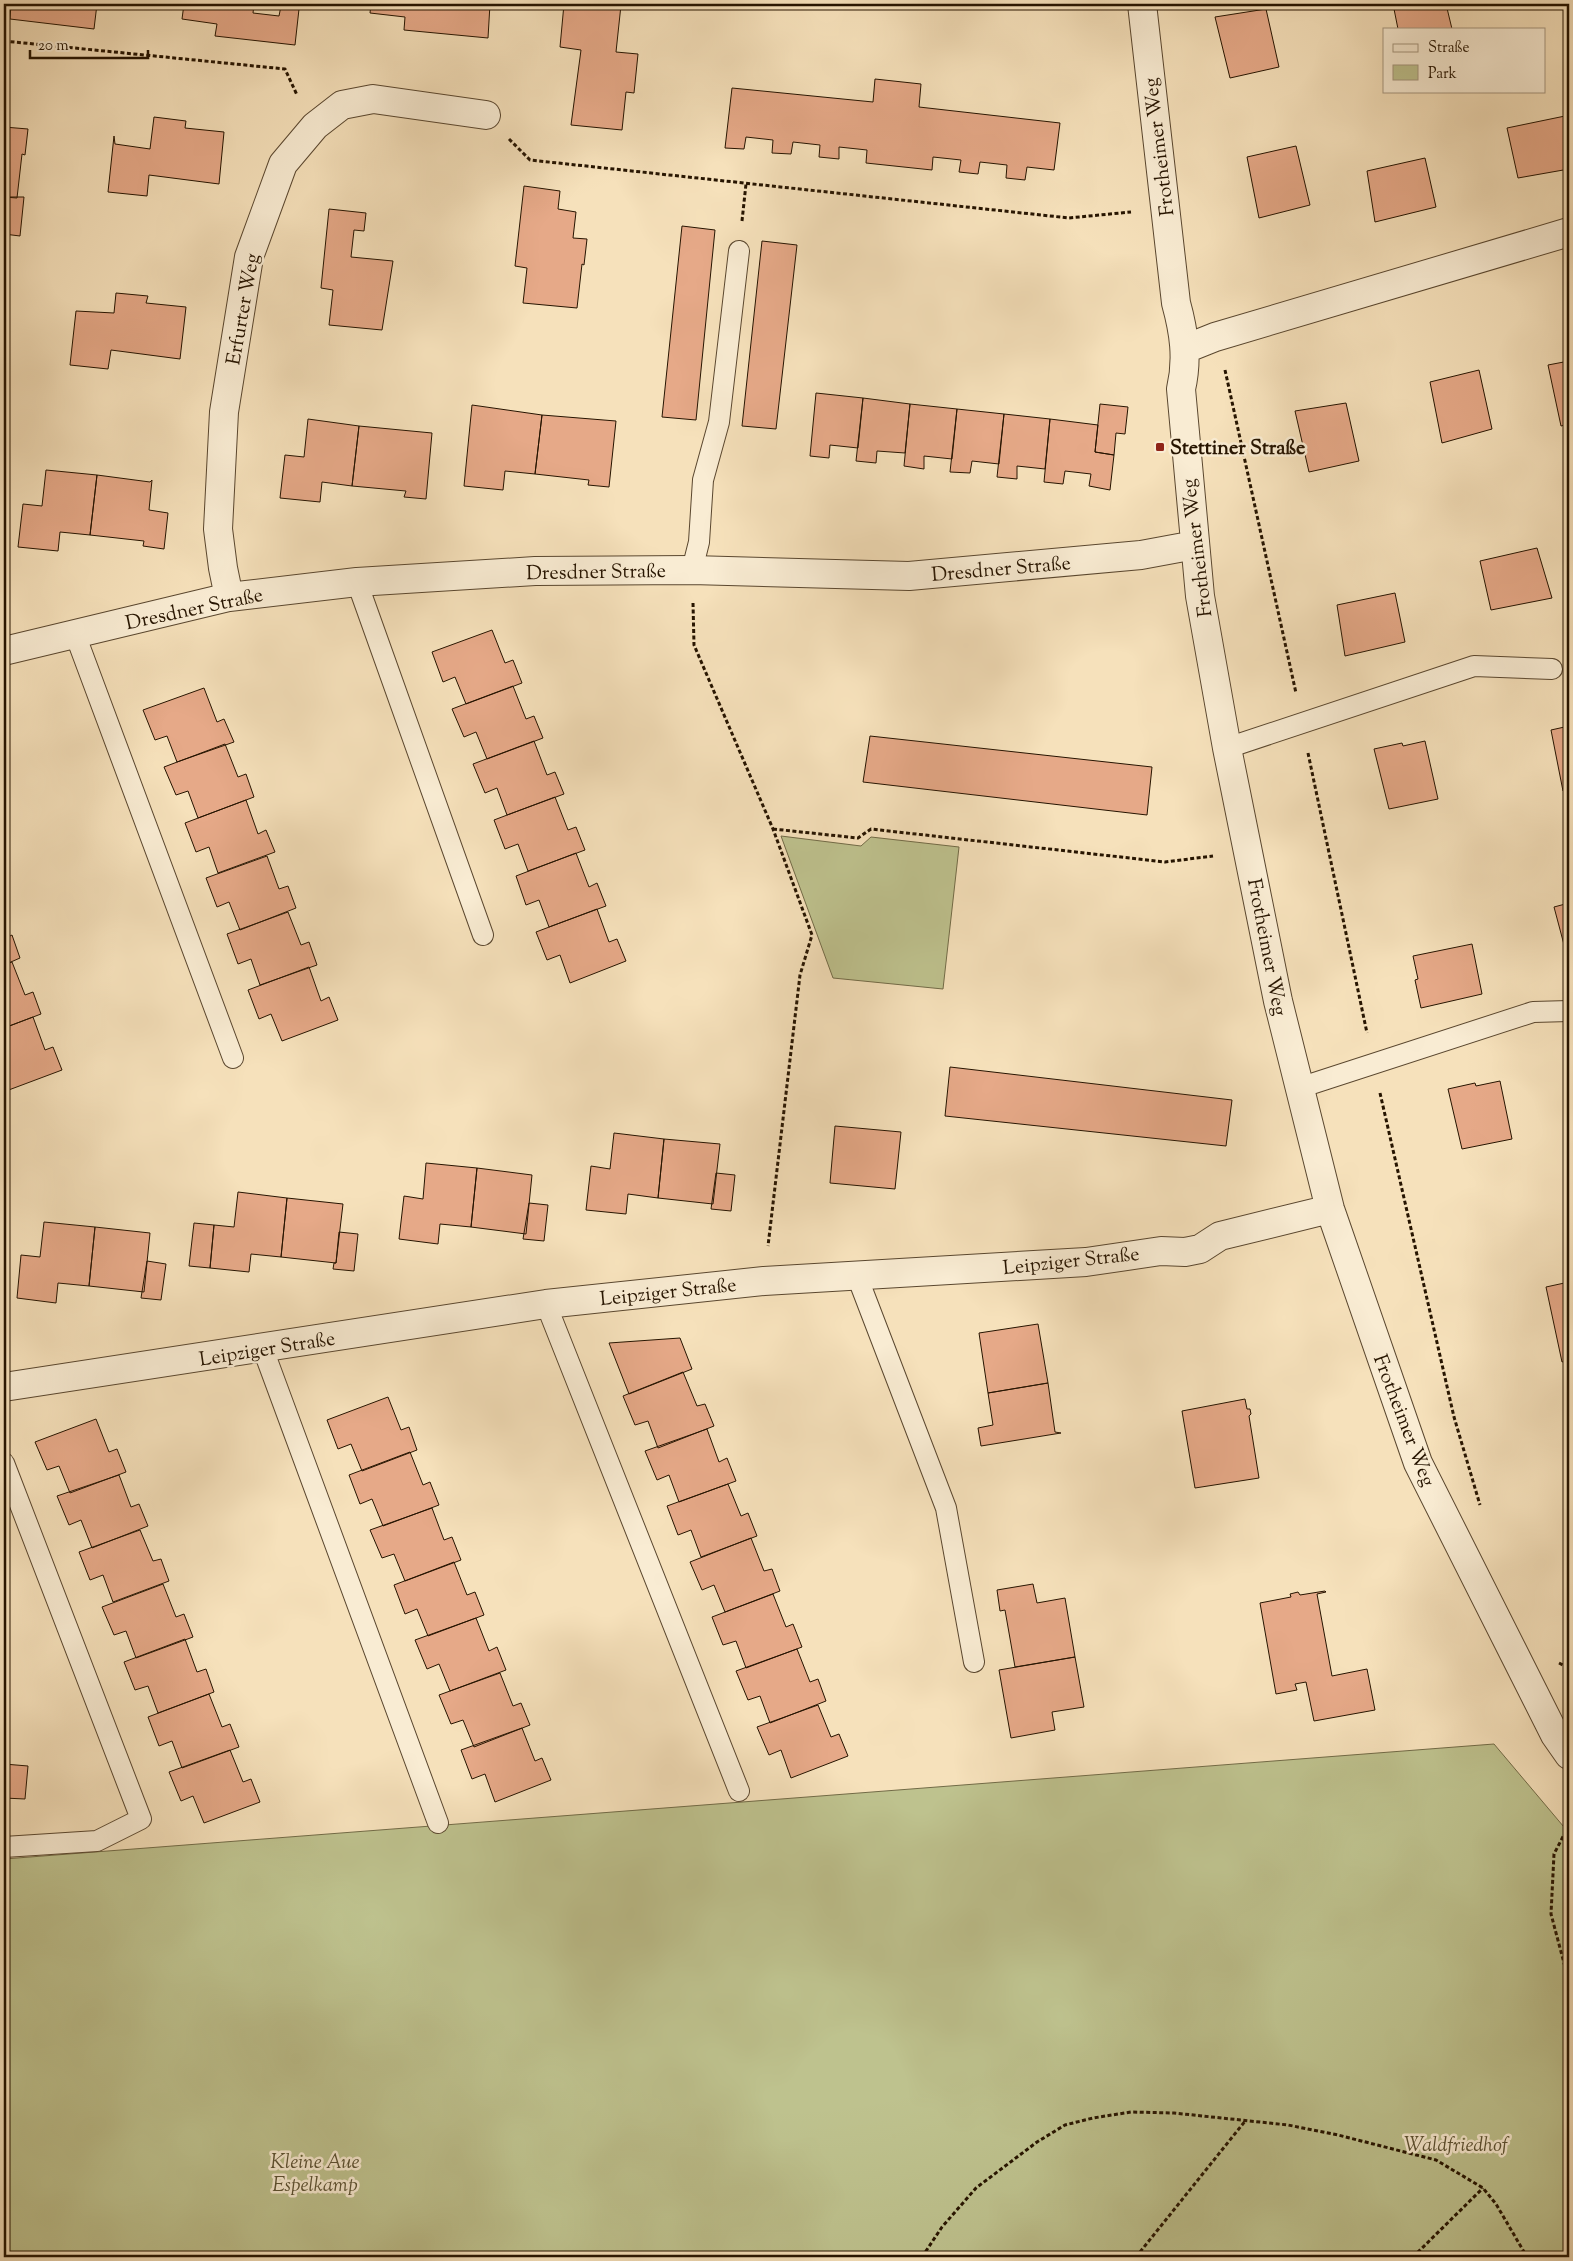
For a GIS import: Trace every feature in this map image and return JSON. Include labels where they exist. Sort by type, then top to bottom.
[{"type":"street","name":"Frotheimer Weg","points":[[1142,4],[1176,303],[1183,329],[1185,349],[1185,372],[1181,389],[1200,596],[1227,748],[1278,1001],[1299,1088],[1330,1209],[1418,1463],[1565,1740]]},
{"type":"street","name":"Erfurter Weg","points":[[229,597],[218,529],[224,422],[249,257],[283,164],[315,126],[342,105],[373,99],[486,115]]},
{"type":"street","points":[[1185,349],[1219,336],[1569,232]]},
{"type":"street","name":"Dresdner Straße","points":[[4,651],[229,597],[357,582],[535,571],[692,570],[909,576],[1141,555],[1195,545]]},
{"type":"street","name":"Leipziger Straße","points":[[4,1387],[263,1349],[546,1304],[764,1281],[1086,1262],[1161,1250],[1185,1252],[1200,1249],[1220,1236],[1330,1209]]},
{"type":"lane","points":[[692,570],[699,542],[702,480],[719,422],[738,251]]},
{"type":"lane","points":[[357,582],[484,935]]},
{"type":"lane","points":[[75,634],[233,1058]]},
{"type":"lane","points":[[1227,748],[1474,666],[1552,669]]},
{"type":"lane","points":[[1299,1088],[1533,1012],[1569,1011]]},
{"type":"lane","points":[[856,1276],[946,1508],[974,1662]]},
{"type":"lane","points":[[546,1304],[739,1791]]},
{"type":"lane","points":[[263,1349],[438,1823]]},
{"type":"lane","points":[[4,1463],[141,1819],[97,1841],[4,1847]]},
{"type":"path","points":[[4,41],[285,69],[306,114],[315,126]]},
{"type":"path","points":[[486,115],[530,160],[1069,218],[1166,208]]},
{"type":"path","points":[[738,251],[746,184]]},
{"type":"path","points":[[1219,336],[1223,364],[1302,723],[1373,1063],[1454,1417],[1482,1509]]},
{"type":"path","points":[[692,570],[694,645],[772,829],[812,935],[800,975],[764,1281]]},
{"type":"path","points":[[772,829],[858,838],[871,829],[1165,862],[1249,851]]},
{"type":"path","points":[[1554,1658],[1560,1665],[1569,1668]]},
{"type":"path","points":[[1569,1825],[1554,1854],[1551,1914],[1569,1982]]},
{"type":"path","points":[[922,2257],[942,2227],[976,2188],[1037,2142],[1065,2125],[1131,2112],[1174,2113],[1288,2125],[1338,2135],[1436,2160],[1483,2188],[1496,2204],[1527,2257]]},
{"type":"path","points":[[1136,2257],[1246,2120]]},
{"type":"path","points":[[1413,2257],[1483,2188]]},
{"type":"green space","points":[[781,836],[861,846],[871,837],[959,847],[943,989],[833,978]]},
{"type":"green space","points":[[1494,1744],[1569,1833],[1569,2257],[4,2257],[4,1859]]},
{"type":"building","points":[[11,4],[97,4],[94,29],[10,19]]},
{"type":"building","points":[[184,4],[254,4],[253,13],[279,16],[281,6],[299,9],[295,45],[215,36],[217,24],[182,19]]},
{"type":"building","points":[[371,4],[490,4],[488,38],[404,30],[405,17],[370,13]]},
{"type":"building","points":[[564,4],[621,5],[616,52],[638,54],[634,93],[626,92],[622,130],[571,125],[581,50],[560,47]]},
{"type":"building","points":[[1393,4],[1446,4],[1452,28],[1398,28]]},
{"type":"building","points":[[1266,9],[1279,67],[1230,78],[1215,17]]},
{"type":"building","points":[[875,79],[921,84],[919,107],[1060,123],[1054,170],[1027,167],[1025,180],[1006,178],[1007,165],[980,162],[978,174],[959,172],[961,160],[933,157],[932,170],[866,163],[867,150],[839,147],[839,159],[819,157],[820,145],[793,142],[791,154],[772,153],[773,140],[746,137],[744,149],[725,148],[732,88],[873,102]]},
{"type":"building","points":[[1565,116],[1569,136],[1569,169],[1518,178],[1507,128]]},
{"type":"building","points":[[154,117],[186,121],[185,128],[224,132],[219,184],[149,175],[147,196],[108,192],[114,136],[115,144],[150,149]]},
{"type":"building","points":[[4,127],[28,129],[25,155],[22,154],[17,198],[4,197]]},
{"type":"building","points":[[1296,146],[1310,205],[1259,218],[1247,157]]},
{"type":"building","points":[[1425,158],[1436,207],[1375,222],[1367,171]]},
{"type":"building","points":[[524,186],[560,191],[558,209],[576,212],[573,238],[587,239],[577,308],[523,303],[527,268],[515,266]]},
{"type":"building","points":[[4,197],[24,197],[20,236],[4,234]]},
{"type":"building","points":[[329,209],[366,213],[364,231],[354,230],[351,257],[393,261],[382,330],[329,325],[333,290],[321,288]]},
{"type":"building","points":[[682,226],[715,230],[696,420],[662,417]]},
{"type":"building","points":[[762,241],[797,245],[776,429],[742,426]]},
{"type":"building","points":[[116,293],[148,296],[146,303],[186,307],[180,359],[111,350],[108,369],[70,365],[76,311],[114,313]]},
{"type":"building","points":[[1569,361],[1569,424],[1561,426],[1548,365]]},
{"type":"building","points":[[1479,370],[1492,429],[1442,443],[1430,382]]},
{"type":"building","points":[[816,393],[863,398],[858,448],[830,445],[829,458],[810,456]]},
{"type":"building","points":[[863,398],[910,404],[905,453],[877,451],[876,463],[856,461]]},
{"type":"building","points":[[1346,403],[1359,461],[1309,472],[1295,411]]},
{"type":"building","points":[[910,404],[957,409],[952,459],[924,456],[924,469],[904,466]]},
{"type":"building","points":[[1100,404],[1128,407],[1125,434],[1116,433],[1114,455],[1095,452]]},
{"type":"building","points":[[472,405],[542,415],[535,474],[505,471],[503,490],[464,486]]},
{"type":"building","points":[[957,409],[1004,414],[999,464],[972,461],[970,473],[950,472]]},
{"type":"building","points":[[1004,414],[1050,419],[1045,469],[1017,466],[1017,479],[997,477]]},
{"type":"building","points":[[542,415],[616,421],[609,487],[588,485],[589,480],[535,474]]},
{"type":"building","points":[[308,419],[359,426],[352,486],[322,482],[320,502],[280,498],[285,455],[304,457]]},
{"type":"building","points":[[1050,419],[1098,425],[1095,452],[1114,455],[1110,490],[1089,486],[1091,474],[1065,471],[1063,484],[1044,482]]},
{"type":"building","points":[[359,426],[432,433],[426,499],[404,497],[406,491],[352,486]]},
{"type":"building","points":[[46,470],[97,475],[90,535],[60,532],[58,551],[18,547],[23,504],[42,506]]},
{"type":"building","points":[[97,475],[150,482],[152,480],[149,510],[168,513],[164,549],[143,546],[144,541],[90,535]]},
{"type":"building","points":[[1537,548],[1552,598],[1491,610],[1480,561]]},
{"type":"building","points":[[1395,593],[1405,642],[1345,656],[1337,605]]},
{"type":"building","points":[[492,630],[505,663],[513,660],[522,683],[466,704],[455,677],[443,682],[432,652]]},
{"type":"building","points":[[513,686],[526,719],[534,716],[543,738],[487,759],[476,732],[464,737],[452,709]]},
{"type":"building","points":[[204,688],[217,722],[224,719],[234,742],[177,762],[167,736],[155,740],[143,710]]},
{"type":"building","points":[[1569,726],[1569,789],[1563,791],[1551,730]]},
{"type":"building","points":[[870,736],[1152,767],[1147,815],[863,782]]},
{"type":"building","points":[[534,741],[547,775],[555,772],[564,794],[507,815],[497,788],[485,793],[473,764]]},
{"type":"building","points":[[1425,741],[1438,799],[1389,809],[1374,749],[1402,743],[1403,746]]},
{"type":"building","points":[[225,744],[238,777],[246,774],[254,797],[198,818],[188,791],[176,795],[164,767]]},
{"type":"building","points":[[555,797],[568,830],[576,827],[585,850],[528,871],[518,844],[505,849],[494,820]]},
{"type":"building","points":[[246,800],[258,834],[266,830],[275,852],[218,873],[209,847],[196,852],[185,823]]},
{"type":"building","points":[[576,853],[589,887],[597,883],[606,906],[549,927],[539,900],[526,905],[516,876]]},
{"type":"building","points":[[267,856],[279,889],[288,886],[296,908],[240,930],[229,902],[217,907],[206,878]]},
{"type":"building","points":[[1569,903],[1569,956],[1567,956],[1554,907]]},
{"type":"building","points":[[597,909],[609,942],[617,939],[626,961],[570,983],[560,955],[547,960],[536,932]]},
{"type":"building","points":[[288,912],[301,945],[309,942],[317,965],[260,985],[251,959],[238,964],[227,934]]},
{"type":"building","points":[[12,935],[20,958],[4,965],[4,939]]},
{"type":"building","points":[[1472,944],[1482,994],[1421,1008],[1415,980],[1418,979],[1413,956]]},
{"type":"building","points":[[12,962],[25,995],[33,992],[41,1014],[4,1028],[4,965]]},
{"type":"building","points":[[309,967],[321,1001],[329,997],[338,1020],[282,1041],[271,1014],[259,1019],[248,990]]},
{"type":"building","points":[[33,1017],[45,1050],[53,1047],[62,1070],[6,1091],[4,1085],[4,1028]]},
{"type":"building","points":[[950,1067],[1232,1100],[1226,1146],[945,1116]]},
{"type":"building","points":[[1500,1081],[1512,1139],[1462,1149],[1448,1089],[1475,1083],[1476,1086]]},
{"type":"building","points":[[835,1126],[901,1132],[895,1189],[830,1183]]},
{"type":"building","points":[[614,1133],[664,1139],[658,1198],[628,1194],[626,1214],[586,1210],[591,1166],[610,1169]]},
{"type":"building","points":[[664,1139],[720,1144],[713,1204],[658,1198]]},
{"type":"building","points":[[426,1163],[477,1168],[471,1227],[440,1224],[438,1244],[399,1239],[404,1196],[423,1199]]},
{"type":"building","points":[[477,1168],[532,1175],[526,1234],[471,1227]]},
{"type":"building","points":[[716,1173],[735,1175],[731,1211],[711,1209]]},
{"type":"building","points":[[238,1192],[287,1198],[281,1257],[251,1254],[249,1272],[210,1268],[214,1225],[234,1227]]},
{"type":"building","points":[[287,1198],[343,1204],[336,1263],[281,1257]]},
{"type":"building","points":[[529,1203],[548,1205],[544,1241],[523,1239]]},
{"type":"building","points":[[44,1222],[95,1227],[89,1286],[58,1283],[56,1303],[17,1298],[21,1255],[40,1257]]},
{"type":"building","points":[[194,1223],[214,1225],[210,1268],[189,1266]]},
{"type":"building","points":[[95,1227],[150,1233],[144,1292],[89,1286]]},
{"type":"building","points":[[339,1232],[358,1234],[354,1271],[333,1269],[334,1263],[336,1263]]},
{"type":"building","points":[[147,1261],[166,1264],[161,1300],[141,1298]]},
{"type":"building","points":[[1569,1282],[1569,1360],[1562,1362],[1546,1287]]},
{"type":"building","points":[[1038,1324],[1048,1383],[988,1393],[979,1333]]},
{"type":"building","points":[[680,1338],[692,1369],[629,1394],[609,1343]]},
{"type":"building","points":[[683,1372],[697,1406],[705,1404],[714,1426],[658,1448],[648,1421],[635,1425],[623,1396]]},
{"type":"building","points":[[1048,1383],[1055,1432],[1061,1433],[981,1446],[978,1428],[993,1425],[988,1393]]},
{"type":"building","points":[[388,1397],[401,1430],[409,1427],[417,1450],[362,1471],[351,1444],[338,1449],[327,1420]]},
{"type":"building","points":[[1245,1399],[1247,1409],[1250,1409],[1251,1414],[1249,1416],[1259,1478],[1195,1488],[1182,1411]]},
{"type":"building","points":[[96,1419],[109,1452],[117,1449],[126,1472],[70,1493],[59,1466],[47,1470],[35,1442]]},
{"type":"building","points":[[707,1429],[719,1462],[727,1458],[736,1481],[679,1502],[669,1475],[657,1480],[645,1451]]},
{"type":"building","points":[[410,1452],[423,1485],[430,1482],[439,1505],[383,1526],[372,1499],[360,1504],[349,1475]]},
{"type":"building","points":[[119,1475],[131,1507],[139,1504],[148,1526],[92,1548],[81,1520],[69,1525],[57,1496]]},
{"type":"building","points":[[728,1484],[741,1516],[748,1513],[757,1536],[701,1557],[691,1530],[678,1535],[667,1506]]},
{"type":"building","points":[[432,1508],[444,1540],[452,1537],[461,1560],[405,1581],[394,1554],[382,1558],[370,1530]]},
{"type":"building","points":[[140,1530],[153,1561],[161,1559],[169,1581],[113,1602],[103,1575],[90,1580],[79,1552]]},
{"type":"building","points":[[751,1538],[764,1571],[772,1569],[780,1591],[725,1612],[714,1585],[702,1590],[690,1562]]},
{"type":"building","points":[[454,1562],[467,1595],[475,1592],[484,1615],[428,1636],[417,1609],[405,1614],[394,1585]]},
{"type":"building","points":[[163,1584],[176,1617],[184,1614],[193,1637],[136,1658],[126,1631],[114,1635],[102,1607]]},
{"type":"building","points":[[1033,1584],[1037,1603],[1065,1598],[1075,1657],[1015,1667],[1005,1610],[1000,1611],[997,1590]]},
{"type":"building","points":[[1325,1591],[1317,1594],[1332,1676],[1367,1669],[1375,1710],[1314,1721],[1306,1682],[1295,1684],[1297,1690],[1276,1694],[1260,1603],[1291,1597],[1290,1594],[1298,1592],[1300,1595]]},
{"type":"building","points":[[773,1594],[786,1627],[793,1624],[802,1647],[746,1668],[736,1641],[723,1645],[712,1617]]},
{"type":"building","points":[[476,1618],[489,1651],[497,1647],[506,1670],[450,1691],[439,1664],[427,1669],[415,1640]]},
{"type":"building","points":[[185,1639],[197,1672],[206,1669],[214,1692],[158,1713],[148,1686],[135,1690],[124,1662]]},
{"type":"building","points":[[797,1649],[810,1682],[818,1679],[826,1701],[770,1723],[760,1696],[748,1700],[736,1671]]},
{"type":"building","points":[[1075,1657],[1084,1707],[1052,1712],[1055,1730],[1011,1738],[999,1670]]},
{"type":"building","points":[[500,1673],[513,1706],[521,1703],[530,1725],[474,1747],[463,1720],[451,1724],[439,1695]]},
{"type":"building","points":[[209,1694],[222,1727],[230,1724],[239,1747],[182,1768],[172,1741],[159,1746],[148,1717]]},
{"type":"building","points":[[818,1705],[831,1737],[839,1734],[848,1756],[791,1778],[781,1750],[769,1755],[757,1727]]},
{"type":"building","points":[[522,1728],[535,1761],[542,1758],[551,1780],[495,1802],[485,1774],[472,1779],[461,1750]]},
{"type":"building","points":[[230,1750],[243,1782],[251,1779],[260,1802],[204,1823],[193,1796],[181,1801],[169,1772]]},
{"type":"building","points":[[4,1764],[28,1766],[25,1799],[4,1798]]},
{"type":"place","name":"Stettiner Straße","points":[[1160,447]]},
{"type":"park label","name":"Waldfriedhof","points":[[1456,2144]]},
{"type":"park label","name":"Kleine Aue Espelkamp","points":[[315,2172]]}]
